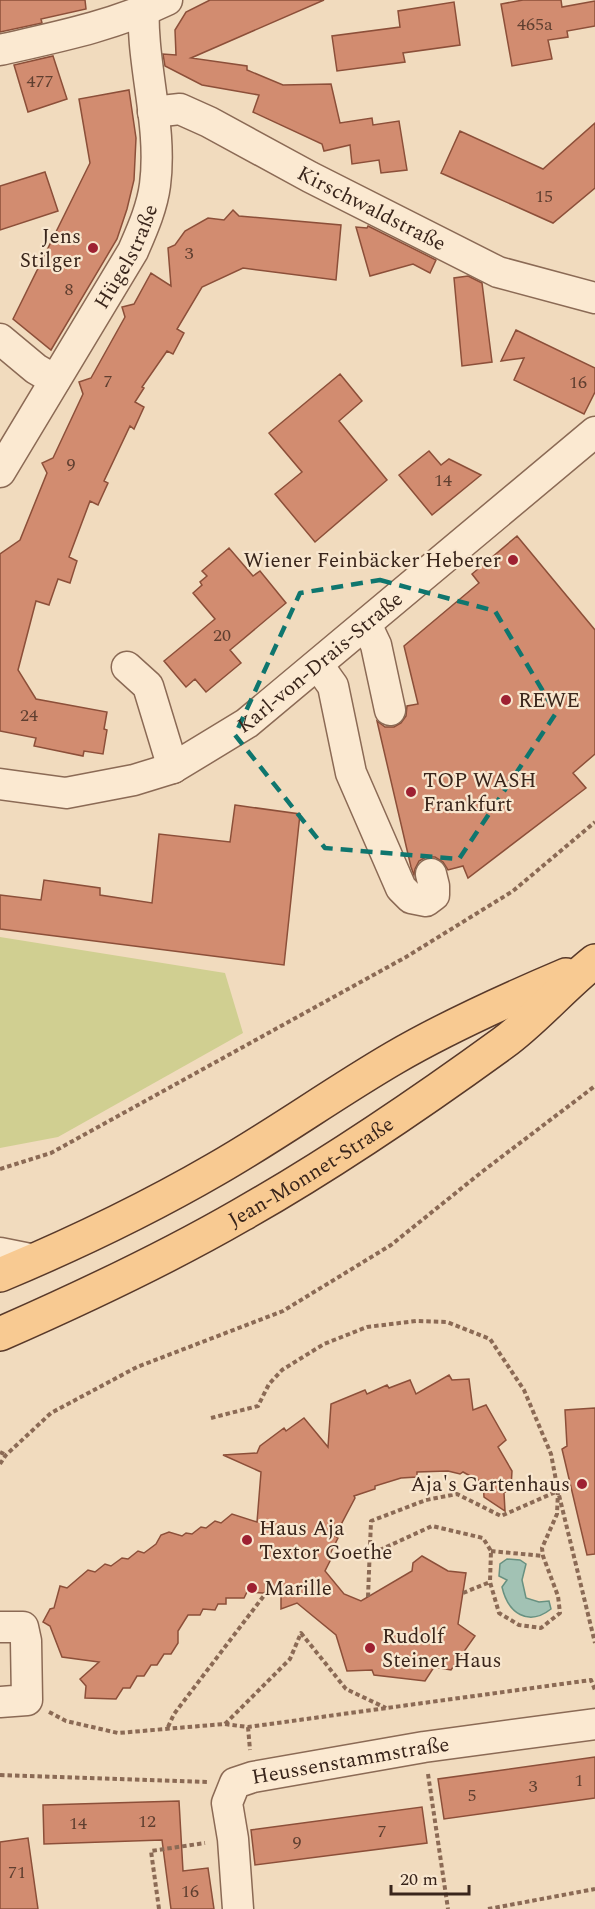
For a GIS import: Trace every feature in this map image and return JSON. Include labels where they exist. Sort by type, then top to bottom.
[{"type":"main road","name":"Jean-Monnet-Straße","points":[[0,1275],[158,1201],[216,1169],[394,1058],[514,997],[593,962]]},
{"type":"main road","name":"Jean-Monnet-Straße","points":[[12,1329],[176,1251],[299,1181],[506,1041],[593,962]]},
{"type":"main road","points":[[0,1350],[12,1329]]},
{"type":"street","points":[[0,50],[93,29],[151,4]]},
{"type":"street","name":"Hügelstraße","points":[[0,472],[133,251],[148,214],[155,187],[157,159],[145,56],[151,4]]},
{"type":"street","name":"Kirschwaldstraße","points":[[153,112],[180,109],[209,122],[310,177],[498,272],[595,298]]},
{"type":"street","points":[[0,339],[36,369],[55,380]]},
{"type":"street","name":"Karl-von-Drais-Straße","points":[[0,784],[66,793],[134,780],[173,768],[247,723],[595,432]]},
{"type":"street","points":[[366,624],[376,645],[390,710]]},
{"type":"street","points":[[318,665],[333,686],[351,773],[401,888],[411,898],[419,901],[430,898],[435,890],[431,874]]},
{"type":"street","points":[[127,667],[148,686],[173,768]]},
{"type":"street","points":[[0,1253],[35,1260]]},
{"type":"street","points":[[12,1627],[26,1641],[14,1701]]},
{"type":"street","name":"Heussenstammstraße","points":[[238,1909],[233,1839],[227,1803],[235,1783],[253,1777],[424,1747],[595,1724]]},
{"type":"path","points":[[0,1169],[51,1153],[406,957],[513,891],[595,822]]},
{"type":"path","points":[[0,1464],[6,1455],[51,1413],[137,1367],[283,1311],[391,1245],[483,1171],[595,1086]]},
{"type":"path","points":[[211,1418],[258,1406],[269,1384],[282,1370],[324,1344],[367,1327],[416,1321],[447,1322],[490,1339],[524,1390],[551,1454],[595,1643]]},
{"type":"path","points":[[0,1452],[6,1455]]},
{"type":"path","points":[[368,1597],[371,1521],[426,1500],[457,1494],[501,1516],[558,1491]]},
{"type":"path","points":[[371,1554],[432,1526],[483,1538],[491,1551],[490,1582],[500,1613],[519,1625],[541,1628],[560,1613],[558,1596],[542,1548],[557,1514],[558,1491]]},
{"type":"path","points":[[491,1551],[543,1556]]},
{"type":"path","points":[[463,1593],[490,1582]]},
{"type":"path","points":[[168,1727],[174,1714],[269,1589]]},
{"type":"path","points":[[224,1724],[290,1659],[301,1634],[346,1689],[387,1708]]},
{"type":"path","points":[[14,1701],[66,1721],[117,1733],[224,1724],[248,1727],[593,1680],[595,1690]]},
{"type":"path","points":[[424,1747],[448,1909]]},
{"type":"path","points":[[0,1775],[235,1783]]},
{"type":"path","points":[[159,1909],[151,1851],[233,1839]]},
{"type":"path","points":[[488,1909],[595,1888]]},
{"type":"highlighted area","points":[[380,580],[495,611],[556,713],[459,859],[325,848],[235,735],[300,593]]},
{"type":"shaded area","points":[[0,937],[225,973],[243,1033],[58,1137],[0,1148]]},
{"type":"shaded area","points":[[507,1559],[520,1560],[526,1564],[522,1580],[526,1598],[539,1602],[549,1601],[551,1609],[534,1617],[520,1615],[514,1610],[502,1587],[507,1580],[499,1576],[500,1564]]},
{"type":"building","points":[[0,0],[85,0],[86,9],[41,19],[42,23],[0,32]]},
{"type":"building","points":[[210,0],[324,0],[191,58],[247,66],[247,70],[283,85],[331,84],[340,123],[372,118],[373,125],[399,121],[407,170],[381,173],[379,160],[352,164],[350,145],[324,151],[322,144],[253,112],[259,95],[202,85],[165,66],[163,54],[176,55],[175,30],[186,12]]},
{"type":"building","points":[[523,0],[561,0],[562,7],[595,1],[595,26],[567,31],[568,37],[548,40],[552,59],[512,66],[501,4]]},
{"type":"building","points":[[454,2],[460,45],[403,53],[405,62],[337,71],[332,36],[400,27],[398,11]]},
{"type":"building","points":[[53,56],[67,99],[28,112],[14,65]]},
{"type":"building","points":[[129,90],[136,138],[134,180],[127,209],[117,239],[51,350],[13,319],[90,163],[79,99]]},
{"type":"building","points":[[595,123],[595,188],[553,223],[441,173],[460,131],[543,169]]},
{"type":"building","points":[[45,172],[58,211],[0,230],[0,186]]},
{"type":"building","points":[[233,210],[239,216],[341,225],[336,280],[243,268],[202,287],[177,329],[184,333],[173,354],[167,351],[142,387],[144,388],[135,402],[144,407],[134,429],[130,426],[104,481],[108,483],[98,505],[90,501],[69,557],[77,561],[70,583],[58,579],[49,605],[36,601],[18,670],[36,699],[107,712],[103,754],[84,751],[83,756],[34,746],[36,738],[0,731],[0,554],[20,540],[47,473],[42,463],[53,458],[83,394],[79,382],[91,378],[125,317],[122,307],[134,304],[151,273],[171,286],[168,248],[175,245],[185,231],[208,218],[224,220]]},
{"type":"building","points":[[368,226],[436,260],[430,273],[413,264],[370,276],[356,227],[367,228]]},
{"type":"building","points":[[468,276],[482,283],[492,362],[462,366],[454,278]]},
{"type":"building","points":[[516,330],[595,368],[595,392],[584,414],[514,380],[524,358],[501,361]]},
{"type":"building","points":[[340,374],[362,401],[339,421],[387,480],[315,542],[275,494],[302,472],[269,433]]},
{"type":"building","points":[[429,451],[441,465],[449,459],[481,475],[432,515],[399,475]]},
{"type":"building","name":"REWE","points":[[517,536],[595,630],[595,754],[573,773],[586,788],[468,878],[463,866],[448,870],[443,862],[435,857],[426,857],[419,861],[414,875],[377,721],[385,727],[394,727],[406,716],[407,706],[418,704],[404,646],[479,583],[472,574]]},
{"type":"building","points":[[229,548],[253,576],[260,571],[286,603],[230,650],[241,663],[206,692],[195,679],[186,687],[164,661],[215,619],[193,593],[202,585],[200,582],[207,576],[202,571]]},
{"type":"building","points":[[235,805],[300,814],[284,965],[0,929],[0,895],[41,900],[44,880],[100,888],[100,895],[152,903],[159,834],[230,842]]},
{"type":"building","name":"Haus Aja Textor Goethe","points":[[449,1375],[452,1380],[469,1379],[473,1410],[486,1405],[506,1440],[498,1447],[512,1471],[511,1488],[504,1493],[505,1511],[484,1497],[483,1483],[463,1472],[460,1474],[448,1471],[417,1472],[417,1477],[401,1478],[375,1486],[375,1489],[354,1496],[335,1536],[338,1538],[328,1558],[331,1559],[325,1571],[344,1594],[361,1601],[412,1571],[413,1563],[422,1556],[448,1571],[466,1573],[458,1624],[475,1636],[451,1670],[434,1667],[425,1681],[374,1675],[372,1670],[347,1671],[336,1635],[297,1603],[281,1609],[281,1594],[247,1592],[244,1598],[226,1598],[226,1604],[218,1604],[215,1610],[203,1609],[200,1615],[188,1615],[178,1631],[178,1643],[171,1654],[164,1654],[157,1665],[151,1665],[144,1676],[137,1676],[130,1688],[123,1688],[116,1699],[85,1698],[86,1686],[80,1679],[99,1662],[62,1657],[50,1626],[43,1622],[50,1609],[54,1608],[60,1586],[67,1588],[88,1570],[95,1572],[105,1564],[111,1566],[122,1558],[128,1559],[138,1551],[144,1553],[156,1544],[161,1535],[169,1532],[182,1536],[186,1533],[192,1534],[215,1521],[221,1523],[232,1514],[257,1522],[261,1472],[223,1455],[257,1453],[260,1446],[284,1428],[286,1431],[304,1418],[328,1447],[331,1404],[365,1390],[367,1394],[387,1385],[389,1388],[410,1380],[416,1394]]},
{"type":"building","name":"Aja's Gartenhaus","points":[[595,1408],[595,1554],[587,1555],[562,1449],[567,1446],[565,1410]]},
{"type":"building","points":[[595,1757],[595,1798],[444,1819],[438,1779]]},
{"type":"building","points":[[179,1801],[183,1871],[208,1868],[214,1909],[171,1909],[162,1840],[44,1844],[43,1805]]},
{"type":"building","points":[[422,1807],[427,1843],[255,1865],[251,1830]]},
{"type":"building","points":[[28,1838],[38,1909],[0,1909],[0,1842]]},
{"type":"place","name":"Jens Stilger","points":[[93,248]]},
{"type":"place","name":"Wiener Feinbäcker Heberer","points":[[513,560]]},
{"type":"place","name":"REWE","points":[[506,700]]},
{"type":"place","name":"TOP WASH Frankfurt","points":[[411,792]]},
{"type":"place","name":"Aja's Gartenhaus","points":[[582,1484]]},
{"type":"place","name":"Haus Aja Textor Goethe","points":[[247,1540]]},
{"type":"place","name":"Marille","points":[[252,1588]]},
{"type":"place","name":"Rudolf Steiner Haus","points":[[370,1648]]}]
